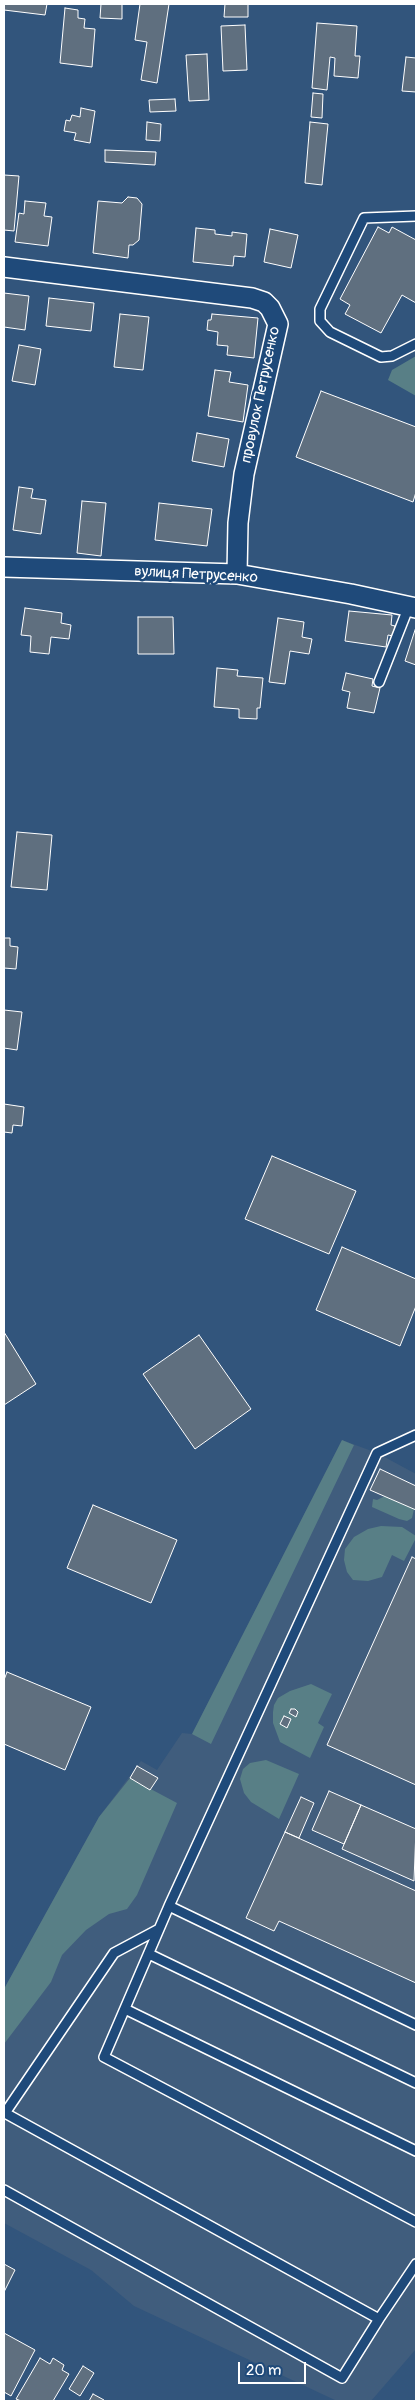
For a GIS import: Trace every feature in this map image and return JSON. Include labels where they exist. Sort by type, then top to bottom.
[{"type":"street","name":"провулок Петрусенко","points":[[4,267],[252,298],[264,302],[270,308],[278,324],[244,474],[238,523],[238,574]]},
{"type":"street","name":"вулиця Петрусенко","points":[[4,567],[238,574],[413,607]]},
{"type":"lane","points":[[416,216],[364,218],[320,309],[320,321],[330,332],[381,357],[392,356],[416,344]]},
{"type":"lane","points":[[379,682],[413,607]]},
{"type":"lane","points":[[416,1435],[377,1453],[169,1906],[104,2057],[416,2222]]},
{"type":"lane","points":[[169,1906],[416,2025]]},
{"type":"lane","points":[[159,1929],[114,1952],[4,2115],[378,2319]]},
{"type":"lane","points":[[149,1954],[416,2083]]},
{"type":"lane","points":[[125,2009],[416,2151]]},
{"type":"lane","points":[[4,2190],[342,2378],[378,2319],[416,2264]]},
{"type":"shaded area","points":[[342,1440],[377,1453],[416,1474],[416,2349],[371,2401],[337,2401],[134,2306],[91,2270],[4,2223],[4,1989],[99,1817],[141,1761],[157,1770],[182,1733],[192,1734]]},
{"type":"green space","points":[[416,356],[416,396],[388,380],[392,370]]},
{"type":"green space","points":[[342,1440],[354,1445],[211,1744],[192,1734]]},
{"type":"green space","points":[[385,1496],[414,1509],[412,1518],[407,1521],[399,1519],[372,1507],[373,1499],[377,1500]]},
{"type":"green space","points":[[381,1526],[402,1527],[416,1536],[416,1538],[404,1561],[392,1555],[382,1577],[368,1581],[353,1580],[347,1572],[344,1560],[345,1549],[354,1537],[368,1529]]},
{"type":"green space","points":[[311,1684],[332,1694],[318,1723],[324,1727],[310,1758],[280,1742],[273,1723],[273,1712],[278,1698],[290,1691]]},
{"type":"green space","points":[[266,1760],[299,1774],[279,1819],[251,1802],[244,1793],[240,1779],[243,1769],[250,1763]]},
{"type":"green space","points":[[130,1778],[177,1803],[137,1895],[127,1909],[109,1914],[86,1930],[62,1955],[51,1982],[4,2044],[4,1989],[99,1817]]},
{"type":"building","points":[[4,4],[47,4],[45,15],[4,10]]},
{"type":"building","points":[[101,4],[122,4],[122,19],[100,18]]},
{"type":"building","points":[[140,4],[169,4],[157,83],[141,80],[147,42],[135,40]]},
{"type":"building","points":[[225,4],[248,4],[248,17],[224,17]]},
{"type":"building","points":[[65,8],[78,10],[78,18],[85,19],[84,28],[95,29],[92,67],[60,63]]},
{"type":"building","points":[[317,23],[357,26],[355,56],[360,56],[358,78],[334,76],[335,58],[330,57],[327,90],[312,88]]},
{"type":"building","points":[[245,25],[247,70],[223,71],[221,26]]},
{"type":"building","points":[[207,54],[209,100],[189,101],[186,55]]},
{"type":"building","points":[[406,57],[416,58],[416,92],[402,91]]},
{"type":"building","points":[[313,93],[323,94],[322,118],[311,117]]},
{"type":"building","points":[[175,99],[176,111],[150,112],[149,100]]},
{"type":"building","points":[[81,108],[95,111],[90,143],[74,140],[76,133],[64,131],[66,120],[70,121],[72,115],[80,117]]},
{"type":"building","points":[[147,122],[161,124],[160,141],[146,140]]},
{"type":"building","points":[[310,122],[328,124],[322,185],[305,183]]},
{"type":"building","points":[[105,150],[156,152],[155,165],[105,162]]},
{"type":"building","points":[[4,175],[19,176],[14,231],[4,230]]},
{"type":"building","points":[[128,197],[137,198],[142,204],[139,240],[133,245],[129,245],[128,258],[93,253],[98,201],[122,203]]},
{"type":"building","points":[[25,201],[46,203],[44,216],[52,217],[48,246],[15,242],[19,213],[24,214]]},
{"type":"building","points":[[378,227],[389,233],[392,227],[416,240],[416,303],[402,295],[381,333],[345,314],[350,305],[340,299]]},
{"type":"building","points":[[196,228],[215,230],[215,234],[232,236],[232,232],[247,234],[245,257],[234,256],[233,266],[193,262]]},
{"type":"building","points":[[270,229],[298,235],[291,268],[264,262]]},
{"type":"building","points":[[4,293],[29,296],[25,330],[4,327]]},
{"type":"building","points":[[49,298],[94,303],[91,331],[46,326]]},
{"type":"building","points":[[120,314],[149,317],[143,370],[114,367]]},
{"type":"building","points":[[212,314],[258,318],[254,358],[227,355],[228,346],[217,345],[218,332],[207,330],[208,320],[211,320]]},
{"type":"building","points":[[19,345],[41,349],[35,385],[12,381]]},
{"type":"building","points":[[215,370],[231,372],[229,382],[248,385],[243,422],[208,416]]},
{"type":"building","points":[[321,391],[416,427],[416,492],[413,502],[296,457]]},
{"type":"building","points":[[197,433],[229,439],[224,467],[192,461]]},
{"type":"building","points":[[19,487],[33,489],[31,498],[46,500],[41,534],[13,530]]},
{"type":"building","points":[[82,501],[106,503],[101,556],[77,553]]},
{"type":"building","points":[[159,503],[212,509],[207,546],[155,540]]},
{"type":"building","points":[[25,608],[62,613],[61,623],[71,625],[69,639],[51,637],[49,654],[30,652],[31,636],[21,635]]},
{"type":"building","points":[[349,611],[392,615],[391,625],[395,626],[393,636],[388,635],[386,647],[345,641]]},
{"type":"building","points":[[138,617],[173,617],[174,654],[138,654]]},
{"type":"building","points":[[278,618],[304,622],[302,637],[312,639],[309,654],[290,651],[285,684],[269,682]]},
{"type":"building","points":[[416,627],[416,665],[405,661]]},
{"type":"building","points":[[217,668],[238,670],[237,676],[263,678],[260,708],[257,708],[257,719],[239,718],[239,709],[214,707]]},
{"type":"building","points":[[346,673],[373,679],[372,686],[380,688],[374,713],[347,708],[350,692],[342,690]]},
{"type":"building","points":[[17,832],[52,835],[47,890],[11,887]]},
{"type":"building","points":[[4,938],[10,938],[10,946],[18,947],[16,969],[4,968]]},
{"type":"building","points":[[4,1010],[22,1012],[17,1050],[4,1048]]},
{"type":"building","points":[[4,1104],[24,1107],[22,1126],[13,1125],[12,1133],[4,1132]]},
{"type":"building","points":[[272,1156],[356,1191],[329,1254],[245,1219]]},
{"type":"building","points":[[342,1247],[416,1279],[416,1306],[400,1346],[316,1310]]},
{"type":"building","points":[[4,1332],[36,1384],[4,1405]]},
{"type":"building","points":[[199,1335],[251,1409],[195,1449],[143,1374]]},
{"type":"building","points":[[380,1469],[416,1486],[416,1510],[370,1490]]},
{"type":"building","points":[[93,1505],[177,1540],[151,1603],[67,1568]]},
{"type":"building","points":[[412,1557],[416,1559],[416,1785],[327,1745]]},
{"type":"building","points":[[7,1672],[91,1707],[65,1770],[4,1744],[4,1680]]},
{"type":"building","points":[[291,1709],[295,1709],[298,1712],[296,1717],[289,1713]]},
{"type":"building","points":[[284,1716],[291,1719],[287,1728],[280,1724]]},
{"type":"building","points":[[137,1766],[158,1778],[150,1790],[130,1778]]},
{"type":"building","points":[[329,1791],[361,1805],[344,1844],[312,1830]]},
{"type":"building","points":[[301,1797],[314,1803],[299,1838],[285,1832]]},
{"type":"building","points":[[361,1805],[416,1829],[414,1881],[342,1849]]},
{"type":"building","points":[[285,1832],[416,1891],[416,1983],[279,1921],[274,1931],[246,1918]]},
{"type":"building","points":[[4,2264],[15,2270],[4,2292]]},
{"type":"building","points":[[4,2333],[35,2350],[11,2396],[4,2392]]},
{"type":"building","points":[[40,2358],[50,2364],[53,2358],[64,2365],[62,2370],[69,2374],[53,2401],[21,2401],[16,2399]]},
{"type":"building","points":[[83,2366],[94,2373],[80,2396],[69,2389]]},
{"type":"building","points":[[93,2394],[104,2400],[89,2401]]}]
